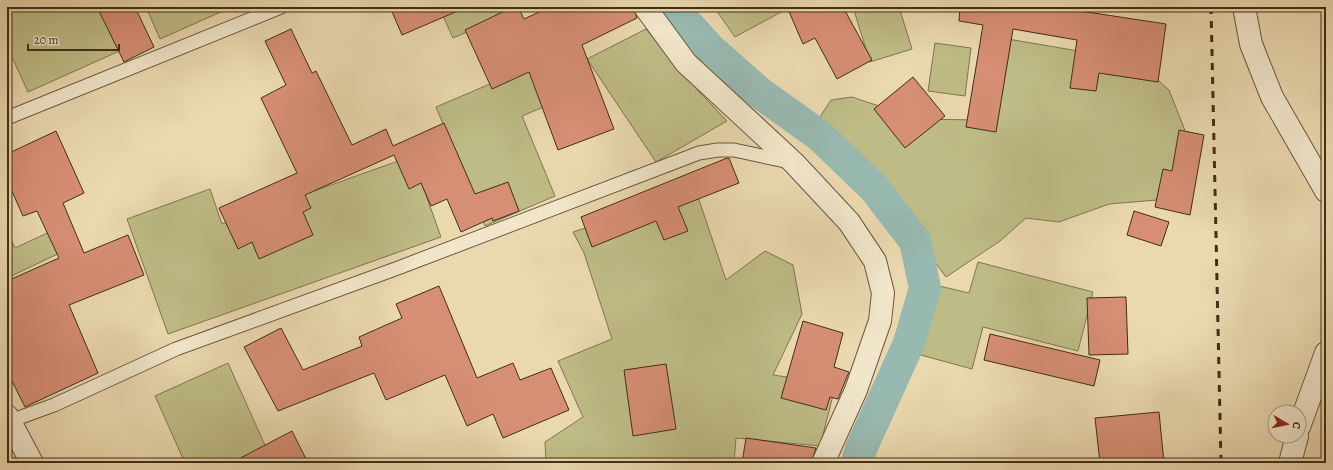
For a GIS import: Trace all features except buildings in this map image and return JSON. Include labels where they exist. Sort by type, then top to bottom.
[{"type":"street","points":[[645,7],[686,63],[794,163],[849,222],[875,261],[883,293],[880,321],[856,390],[823,463]]},
{"type":"street","points":[[1244,7],[1250,44],[1272,97],[1326,191]]},
{"type":"street","points":[[1307,405],[1326,353]]},
{"type":"street","points":[[8,419],[32,463]]},
{"type":"street","points":[[1290,463],[1294,444]]},
{"type":"lane","points":[[7,118],[127,71],[281,7]]},
{"type":"lane","points":[[8,419],[54,405],[176,348],[398,268],[700,153],[718,150],[734,150],[794,163]]},
{"type":"shaded area","points":[[7,7],[129,7],[144,40],[28,92],[7,46]]},
{"type":"shaded area","points":[[146,7],[232,7],[160,39]]},
{"type":"shaded area","points":[[439,7],[524,7],[453,38]]},
{"type":"shaded area","points":[[714,7],[781,7],[783,11],[735,37]]},
{"type":"shaded area","points":[[853,7],[899,7],[912,49],[870,62]]},
{"type":"shaded area","points":[[646,29],[677,68],[727,121],[656,162],[587,59]]},
{"type":"shaded area","points":[[1002,38],[1137,61],[1169,90],[1188,138],[1169,199],[1109,204],[1059,222],[1026,218],[1000,241],[946,277],[880,189],[816,128],[820,117],[831,100],[852,97],[918,119],[977,120]]},
{"type":"shaded area","points":[[935,43],[971,48],[965,96],[928,91]]},
{"type":"shaded area","points":[[537,64],[553,103],[522,116],[555,196],[485,226],[436,107]]},
{"type":"shaded area","points":[[412,156],[441,237],[168,334],[127,219],[210,189],[222,224]]},
{"type":"shaded area","points":[[696,191],[726,280],[765,251],[793,265],[802,314],[773,375],[836,384],[820,446],[736,438],[734,463],[546,463],[545,442],[583,417],[558,361],[612,339],[584,253],[573,232]]},
{"type":"shaded area","points":[[58,228],[68,249],[7,278],[7,231],[15,248]]},
{"type":"shaded area","points":[[978,262],[1093,292],[1078,351],[983,327],[972,369],[917,354],[935,285],[969,293]]},
{"type":"shaded area","points":[[228,363],[273,463],[185,463],[155,396]]},
{"type":"waterway","points":[[672,7],[710,49],[760,93],[820,136],[874,188],[915,241],[925,288],[909,343],[861,449],[857,463]]},
{"type":"railway","points":[[1211,7],[1221,463]]}]
